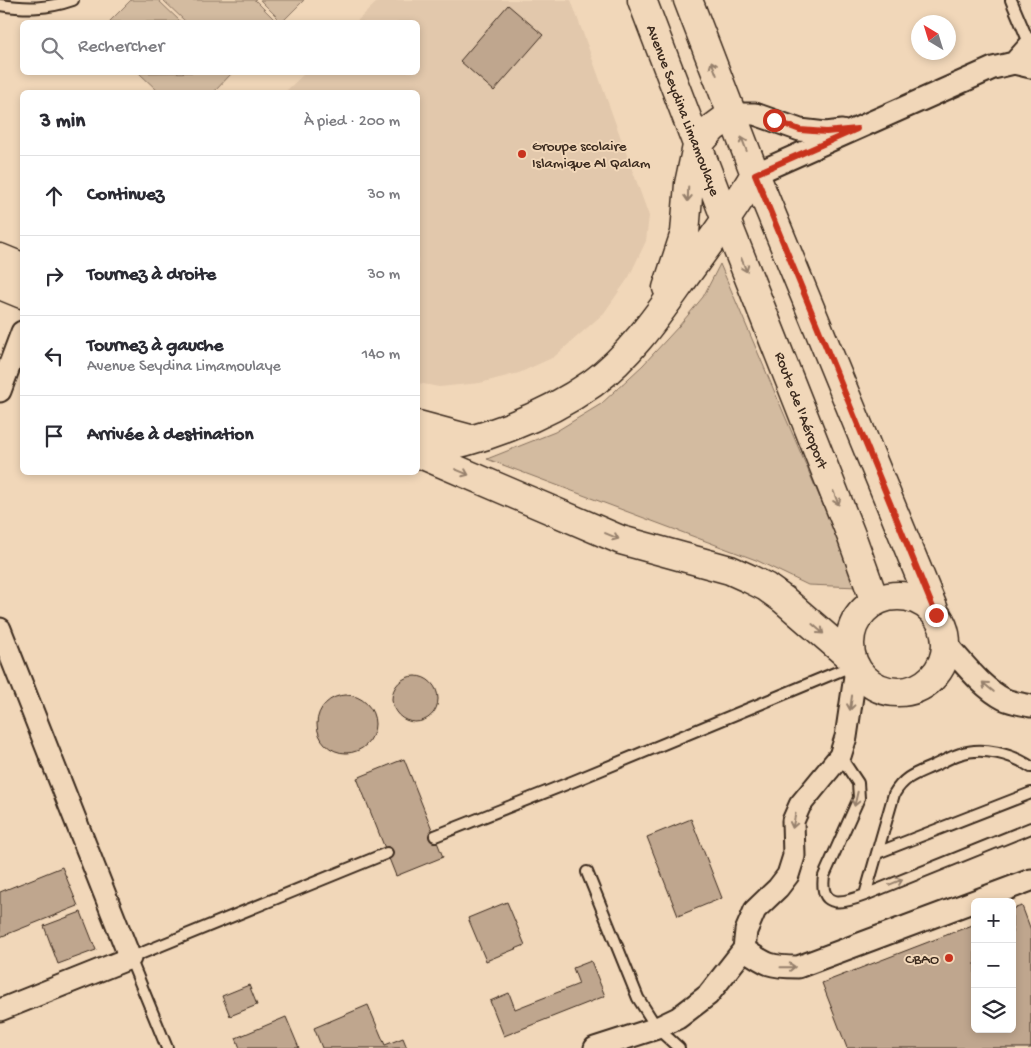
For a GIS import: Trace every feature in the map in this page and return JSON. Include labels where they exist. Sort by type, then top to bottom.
[{"type":"main road","name":"Avenue Seydina Limamoulaye","points":[[642,0],[726,220]]},
{"type":"main road","points":[[420,454],[620,540],[730,570],[766,587],[784,600],[854,664],[866,681],[880,689],[895,693],[912,691],[927,683],[937,672],[944,659],[946,644],[944,630],[936,615],[755,174],[688,0]]},
{"type":"main road","points":[[660,312],[685,234],[689,184],[697,146],[712,128],[732,114]]},
{"type":"main road","points":[[420,453],[444,448],[512,426],[549,410],[593,382],[624,355],[660,312],[726,220],[755,174]]},
{"type":"main road","name":"Route de l'Aéroport","points":[[726,220],[851,535],[875,602]]},
{"type":"main road","points":[[0,258],[20,266]]},
{"type":"main road","points":[[0,285],[20,293]]},
{"type":"main road","points":[[420,426],[471,439]]},
{"type":"main road","points":[[854,664],[849,646],[851,632],[856,619],[875,602],[891,596],[908,597],[924,603],[936,615]]},
{"type":"street","points":[[755,174],[993,68],[1023,65],[1030,45]]},
{"type":"street","points":[[732,114],[754,114],[800,130],[826,132],[857,129]]},
{"type":"street","points":[[0,391],[20,337]]},
{"type":"street","points":[[0,629],[130,958],[0,1010]]},
{"type":"street","points":[[946,644],[989,688],[1005,700],[1031,706]]},
{"type":"street","points":[[595,1048],[657,1028],[678,1018],[708,995],[744,949],[746,931],[755,910],[778,888],[788,875],[794,856],[793,821],[796,812],[800,804],[840,756],[846,737],[854,664]]},
{"type":"street","points":[[744,949],[775,967],[798,967],[1031,880]]},
{"type":"lane","points":[[0,6],[26,9],[73,0]]},
{"type":"lane","points":[[1011,0],[1030,45]]},
{"type":"lane","points":[[435,836],[574,781],[854,664]]},
{"type":"lane","points":[[865,895],[894,794],[901,783],[909,777],[962,753],[978,750],[995,752],[1024,762],[1031,767]]},
{"type":"lane","points":[[840,756],[858,783],[858,798],[824,876],[822,888],[827,896],[834,901],[846,902],[865,895],[1031,828]]},
{"type":"lane","points":[[878,853],[1031,793]]},
{"type":"lane","points":[[167,1048],[130,958],[387,853]]},
{"type":"lane","points":[[587,872],[638,998],[657,1028],[679,1048]]},
{"type":"shaded area","points":[[131,0],[158,0],[179,20],[111,20]]},
{"type":"shaded area","points":[[163,0],[255,0],[275,20],[184,20]]},
{"type":"shaded area","points":[[260,0],[304,0],[284,20],[280,20]]},
{"type":"shaded area","name":"Groupe scolaire Islamique Al Qalam","points":[[379,0],[571,0],[649,216],[646,241],[629,277],[604,313],[554,357],[519,373],[480,383],[439,387],[420,383],[420,90],[287,90],[303,75],[420,75],[420,20],[358,20]]},
{"type":"shaded area","points":[[141,75],[230,75],[216,90],[157,90]]},
{"type":"shaded area","points":[[720,264],[858,587],[808,585],[756,560],[487,459],[555,432],[601,404],[643,365],[679,326],[703,297]]},
{"type":"building","points":[[508,5],[543,35],[494,91],[460,61]]},
{"type":"building","points":[[415,676],[428,680],[434,686],[438,699],[434,712],[428,718],[415,722],[402,718],[396,712],[392,699],[396,686],[402,680]]},
{"type":"building","points":[[346,695],[357,697],[370,708],[375,724],[373,735],[362,748],[346,753],[335,751],[322,740],[317,724],[319,713],[330,700]]},
{"type":"building","points":[[404,759],[443,857],[396,876],[357,778]]},
{"type":"building","points":[[691,819],[722,898],[678,916],[647,837]]},
{"type":"building","points":[[62,867],[78,906],[0,937],[0,892]]},
{"type":"building","points":[[507,902],[525,945],[486,961],[468,918]]},
{"type":"building","points":[[1022,906],[1031,930],[1031,1048],[847,1048],[822,983],[971,926],[971,1033],[1016,1033],[1016,908]]},
{"type":"building","points":[[81,912],[96,950],[58,964],[44,926]]},
{"type":"building","points":[[591,961],[605,996],[504,1036],[490,1001],[509,993],[515,1009],[579,984],[573,968]]},
{"type":"building","points":[[249,985],[257,1005],[230,1016],[222,996]]},
{"type":"building","points":[[368,1005],[385,1045],[403,1038],[407,1048],[322,1048],[314,1028]]},
{"type":"building","points":[[286,1017],[299,1048],[240,1048],[236,1038]]},
{"type":"place","name":"Groupe scolaire Islamique Al Qalam","points":[[522,154]]},
{"type":"place","name":"CBAO","points":[[949,958]]},
{"type":"route","points":[[774,120],[800,130],[826,132],[857,129],[755,174],[904,533],[936,615]]}]
